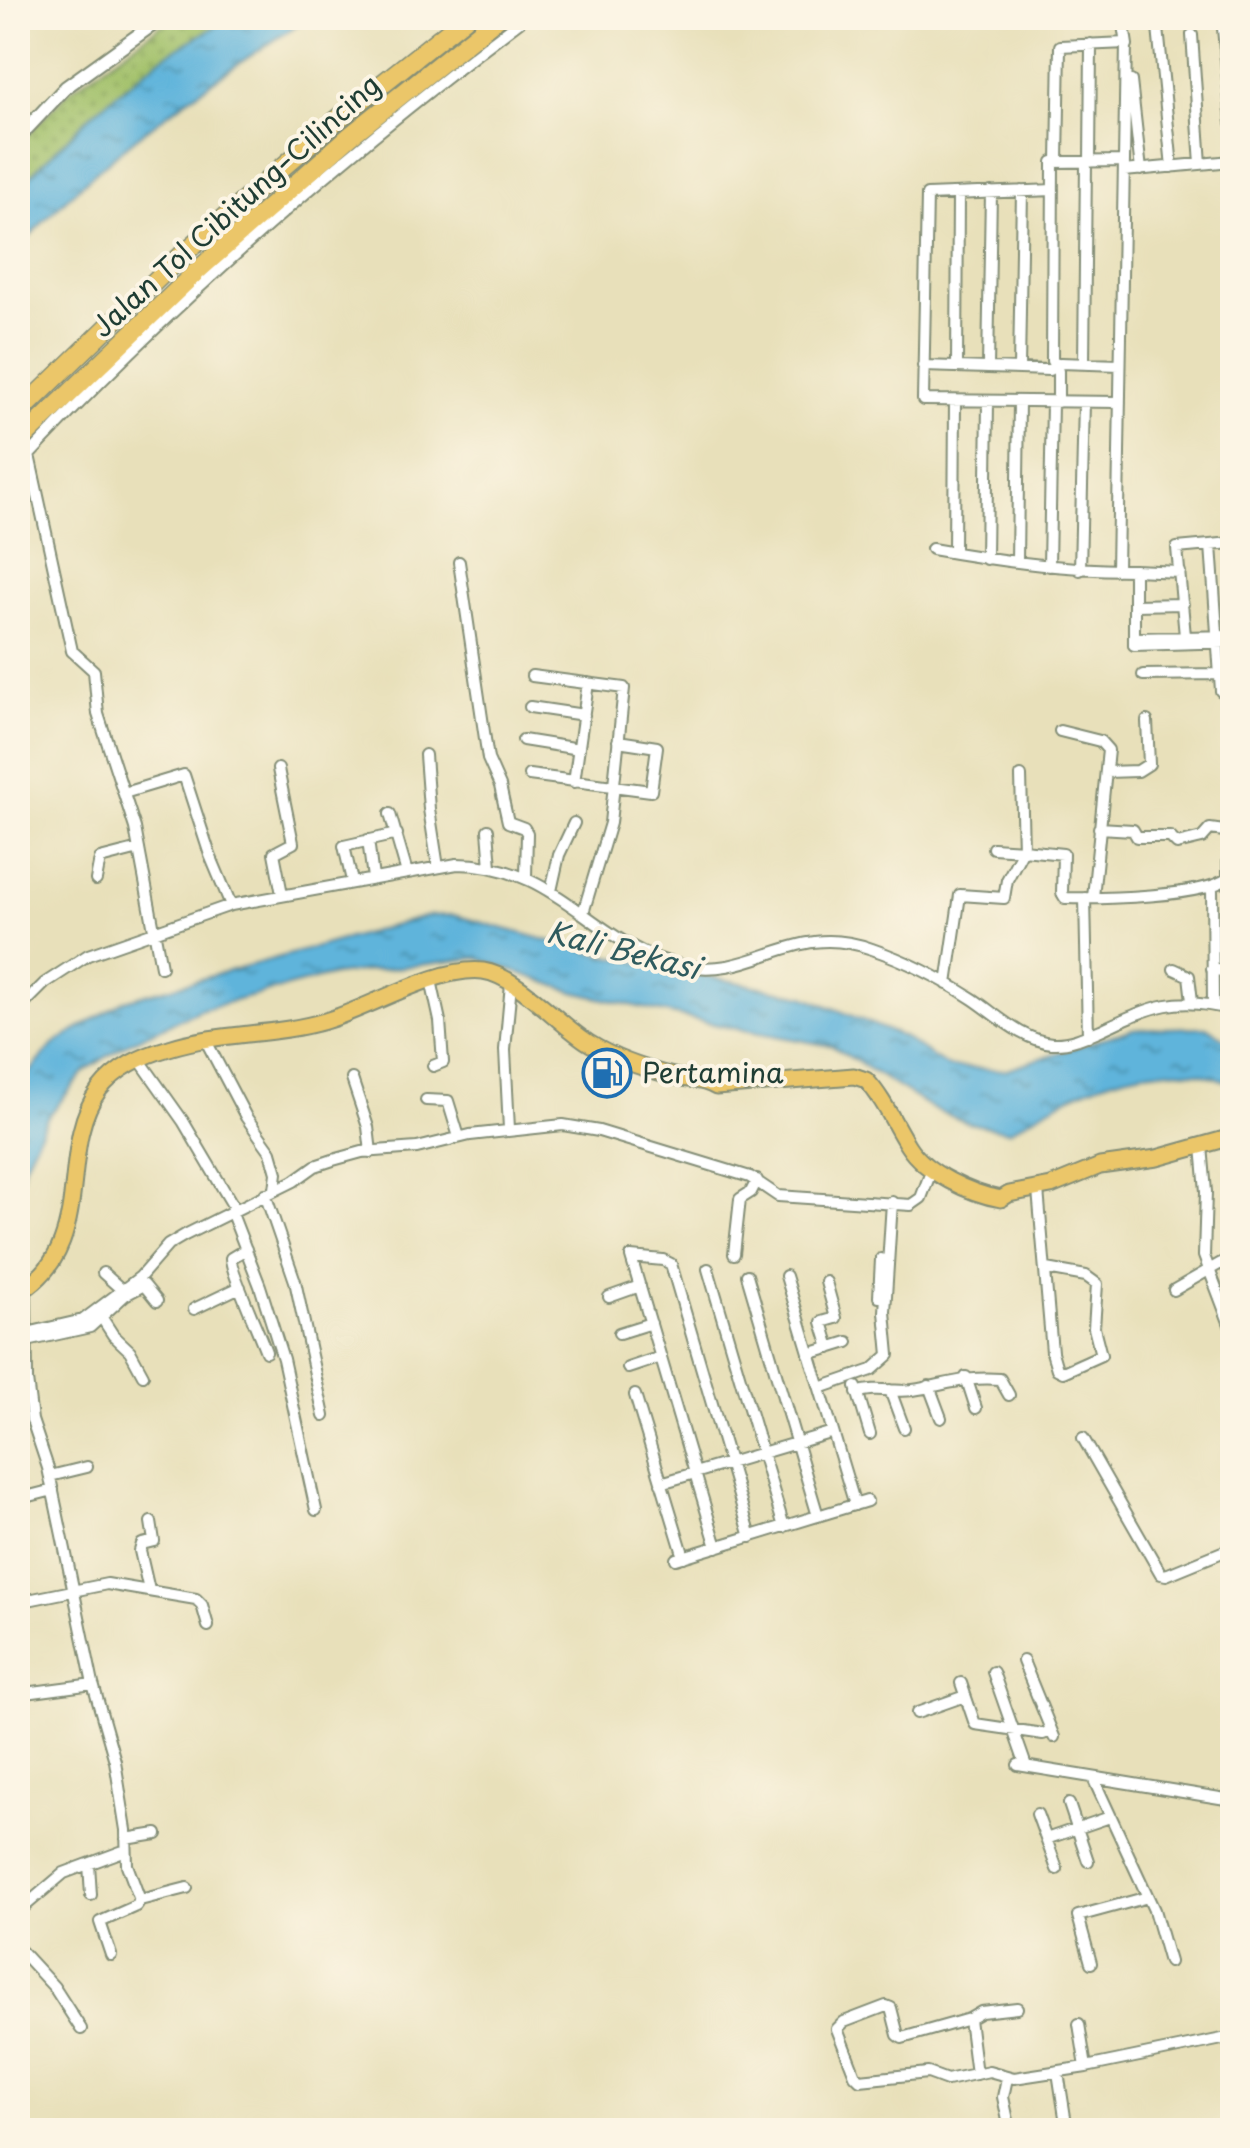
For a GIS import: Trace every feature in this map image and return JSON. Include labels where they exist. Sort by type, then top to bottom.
[{"type":"highway","name":"Jalan Tol Cibitung–Cilincing","points":[[18,414],[182,255],[338,118],[464,18]]},
{"type":"highway","name":"Jalan Tol Cibitung–Cilincing","points":[[23,448],[196,272],[336,148],[497,18]]},
{"type":"main road","points":[[22,1291],[44,1271],[70,1219],[88,1108],[107,1081],[139,1059],[205,1039],[329,1020],[461,972],[482,971],[510,984],[587,1042],[672,1076],[710,1082],[716,1087],[854,1076],[866,1080],[907,1145],[932,1169],[976,1194],[1001,1199],[1038,1190],[1100,1166],[1156,1158],[1232,1137]]},
{"type":"street","points":[[18,136],[66,87],[162,18]]},
{"type":"street","points":[[18,467],[23,448],[160,324],[278,220],[524,18]]},
{"type":"street","points":[[1124,18],[1141,170]]},
{"type":"street","points":[[1157,18],[1172,167]]},
{"type":"street","points":[[1222,18],[1232,124]]},
{"type":"street","points":[[1192,35],[1201,164]]},
{"type":"street","points":[[1058,162],[1060,46],[1126,42]]},
{"type":"street","points":[[1116,570],[1126,42]]},
{"type":"street","points":[[1084,364],[1091,44]]},
{"type":"street","points":[[1049,566],[1058,371],[1052,361],[1053,162],[1088,162],[1141,170],[1232,161]]},
{"type":"street","points":[[1053,190],[926,195],[923,400],[1120,402]]},
{"type":"street","points":[[1019,369],[1022,191]]},
{"type":"street","points":[[988,368],[991,192]]},
{"type":"street","points":[[957,367],[958,194]]},
{"type":"street","points":[[923,366],[1048,370],[1060,363],[1120,364]]},
{"type":"street","points":[[954,553],[955,400]]},
{"type":"street","points":[[986,559],[988,401]]},
{"type":"street","points":[[1017,562],[1019,401]]},
{"type":"street","points":[[1080,570],[1084,402]]},
{"type":"street","points":[[23,448],[72,651],[94,670],[98,714],[139,849],[161,967]]},
{"type":"street","points":[[1185,636],[1177,548],[1232,542]]},
{"type":"street","points":[[1210,545],[1221,691]]},
{"type":"street","points":[[932,548],[1080,570],[1180,572]]},
{"type":"street","points":[[460,562],[488,760],[500,786],[508,822],[527,833],[526,876]]},
{"type":"street","points":[[1134,570],[1134,645],[1232,639]]},
{"type":"street","points":[[1134,605],[1182,604]]},
{"type":"street","points":[[1134,638],[1217,639]]},
{"type":"street","points":[[1144,676],[1220,674]]},
{"type":"street","points":[[532,676],[624,688],[610,823],[583,913]]},
{"type":"street","points":[[574,782],[588,684]]},
{"type":"street","points":[[530,707],[584,715]]},
{"type":"street","points":[[1106,772],[1138,771],[1149,764],[1147,721]]},
{"type":"street","points":[[1060,731],[1105,744],[1108,755],[1089,897],[1088,1036]]},
{"type":"street","points":[[524,740],[579,749]]},
{"type":"street","points":[[529,774],[651,791],[658,747],[618,741]]},
{"type":"street","points":[[426,755],[428,809],[438,867]]},
{"type":"street","points":[[278,770],[293,842],[274,853],[282,894]]},
{"type":"street","points":[[124,793],[180,774],[186,777],[210,855],[232,906]]},
{"type":"street","points":[[946,984],[960,895],[1004,898],[1007,880],[1023,850],[1021,776]]},
{"type":"street","points":[[390,814],[406,872]]},
{"type":"street","points":[[551,891],[559,855],[574,823]]},
{"type":"street","points":[[1099,828],[1133,830],[1137,837],[1170,837],[1176,844],[1202,838],[1210,829],[1232,832]]},
{"type":"street","points":[[488,830],[491,866]]},
{"type":"street","points":[[992,848],[1062,853],[1062,896],[1089,897],[1212,888],[1228,878],[1228,836],[1232,832]]},
{"type":"street","points":[[352,881],[342,847],[397,834]]},
{"type":"street","points":[[368,840],[372,878]]},
{"type":"street","points":[[96,880],[100,859],[139,849]]},
{"type":"street","points":[[18,1010],[46,983],[88,955],[232,906],[458,864],[491,866],[526,876],[631,944],[678,965],[732,968],[791,945],[829,940],[872,948],[946,984],[1031,1037],[1058,1043],[1088,1036],[1156,1005],[1192,1001],[1232,1010]]},
{"type":"street","points":[[1212,888],[1213,1004]]},
{"type":"street","points":[[1174,969],[1189,976],[1192,1001]]},
{"type":"street","points":[[1212,970],[1232,972]]},
{"type":"street","points":[[431,980],[443,1062],[433,1066]]},
{"type":"street","points":[[509,1129],[505,1050],[510,984]]},
{"type":"street","points":[[205,1039],[246,1117],[271,1152],[276,1173],[270,1192],[295,1281],[324,1416]]},
{"type":"street","points":[[139,1059],[183,1122],[233,1210],[282,1359],[316,1510]]},
{"type":"street","points":[[352,1079],[368,1127],[371,1152]]},
{"type":"street","points":[[426,1100],[448,1101],[459,1137]]},
{"type":"street","points":[[25,1341],[82,1331],[142,1281],[168,1246],[315,1166],[371,1152],[563,1124],[600,1131],[757,1180],[778,1196],[911,1206],[918,1202],[932,1169]]},
{"type":"street","points":[[1202,1146],[1206,1269],[1232,1330]]},
{"type":"street","points":[[734,1254],[740,1199],[751,1192],[757,1180]]},
{"type":"street","points":[[1038,1190],[1052,1352],[1057,1370],[1064,1372],[1101,1355],[1094,1333],[1097,1284],[1086,1276],[1047,1269]]},
{"type":"street","points":[[820,1388],[872,1370],[880,1363],[888,1202]]},
{"type":"street","points":[[246,1249],[229,1261],[266,1352]]},
{"type":"street","points":[[718,1547],[631,1257],[671,1264],[751,1536]]},
{"type":"street","points":[[1174,1290],[1223,1263],[1232,1277]]},
{"type":"street","points":[[708,1269],[784,1527]]},
{"type":"street","points":[[103,1273],[120,1289]]},
{"type":"street","points":[[747,1275],[818,1516]]},
{"type":"street","points":[[786,1276],[855,1505]]},
{"type":"street","points":[[25,1341],[83,1320],[120,1289],[142,1281]]},
{"type":"street","points":[[142,1281],[157,1301]]},
{"type":"street","points":[[826,1282],[836,1318],[822,1322],[830,1348]]},
{"type":"street","points":[[610,1298],[640,1286]]},
{"type":"street","points":[[194,1309],[240,1287]]},
{"type":"street","points":[[22,1291],[32,1420],[50,1476],[92,1684],[115,1761],[127,1865],[140,1900]]},
{"type":"street","points":[[102,1318],[115,1338],[130,1351],[143,1376]]},
{"type":"street","points":[[619,1333],[650,1323]]},
{"type":"street","points":[[809,1354],[848,1342]]},
{"type":"street","points":[[628,1368],[661,1357]]},
{"type":"street","points":[[852,1377],[870,1434]]},
{"type":"street","points":[[857,1393],[870,1388],[929,1386],[966,1377],[1000,1379],[1009,1395]]},
{"type":"street","points":[[966,1377],[976,1408]]},
{"type":"street","points":[[929,1386],[941,1418]]},
{"type":"street","points":[[890,1390],[904,1428]]},
{"type":"street","points":[[634,1395],[680,1558],[867,1502]]},
{"type":"street","points":[[662,1486],[834,1434]]},
{"type":"street","points":[[1083,1438],[1160,1574],[1232,1548]]},
{"type":"street","points":[[50,1476],[88,1467]]},
{"type":"street","points":[[18,1499],[53,1490]]},
{"type":"street","points":[[149,1590],[140,1551],[142,1544],[154,1540],[151,1522]]},
{"type":"street","points":[[18,1602],[107,1584],[196,1599],[208,1626]]},
{"type":"street","points":[[961,1683],[975,1724],[1052,1734],[1023,1661]]},
{"type":"street","points":[[994,1672],[1014,1728],[1022,1766],[1232,1800]]},
{"type":"street","points":[[18,1694],[92,1684]]},
{"type":"street","points":[[917,1714],[965,1696]]},
{"type":"street","points":[[1093,1778],[1148,1897],[1169,1962]]},
{"type":"street","points":[[1069,1804],[1088,1860]]},
{"type":"street","points":[[1037,1814],[1057,1869]]},
{"type":"street","points":[[1046,1839],[1110,1816]]},
{"type":"street","points":[[18,1912],[56,1879],[157,1834]]},
{"type":"street","points":[[89,1864],[91,1895]]},
{"type":"street","points":[[112,1955],[100,1922],[136,1906],[140,1900],[187,1888]]},
{"type":"street","points":[[1092,1963],[1078,1916],[1148,1897]]},
{"type":"street","points":[[18,1948],[54,1987],[81,2030]]},
{"type":"street","points":[[1018,2008],[981,2012],[902,2038],[891,2008],[886,2006],[844,2022],[837,2029],[860,2080],[928,2073],[948,2080],[989,2070],[1007,2078],[1086,2067],[1232,2037]]},
{"type":"street","points":[[969,2019],[976,2074]]},
{"type":"street","points":[[1079,2024],[1086,2067]]},
{"type":"street","points":[[1058,2072],[1067,2130]]},
{"type":"street","points":[[1007,2078],[1003,2097],[1010,2130]]},
{"type":"green space","points":[[171,18],[230,18],[161,58],[93,113],[18,188],[18,145],[68,92]]},
{"type":"water","points":[[230,18],[309,18],[155,123],[84,183],[18,249],[18,188],[93,113],[161,58]]},
{"type":"water","points":[[453,915],[598,954],[804,996],[903,1037],[948,1067],[1004,1070],[1133,1029],[1206,1027],[1232,1043],[1232,1083],[1199,1073],[1169,1070],[1121,1077],[1074,1094],[1009,1131],[968,1123],[933,1109],[832,1046],[574,992],[478,958],[333,975],[199,1010],[130,1042],[86,1070],[47,1118],[24,1165],[18,1195],[18,1086],[53,1045],[125,1000],[428,916]]},
{"type":"place","name":"Pertamina","points":[[607,1073]]},
{"type":"water label","name":"Kali Bekasi","points":[[623,951]]}]
